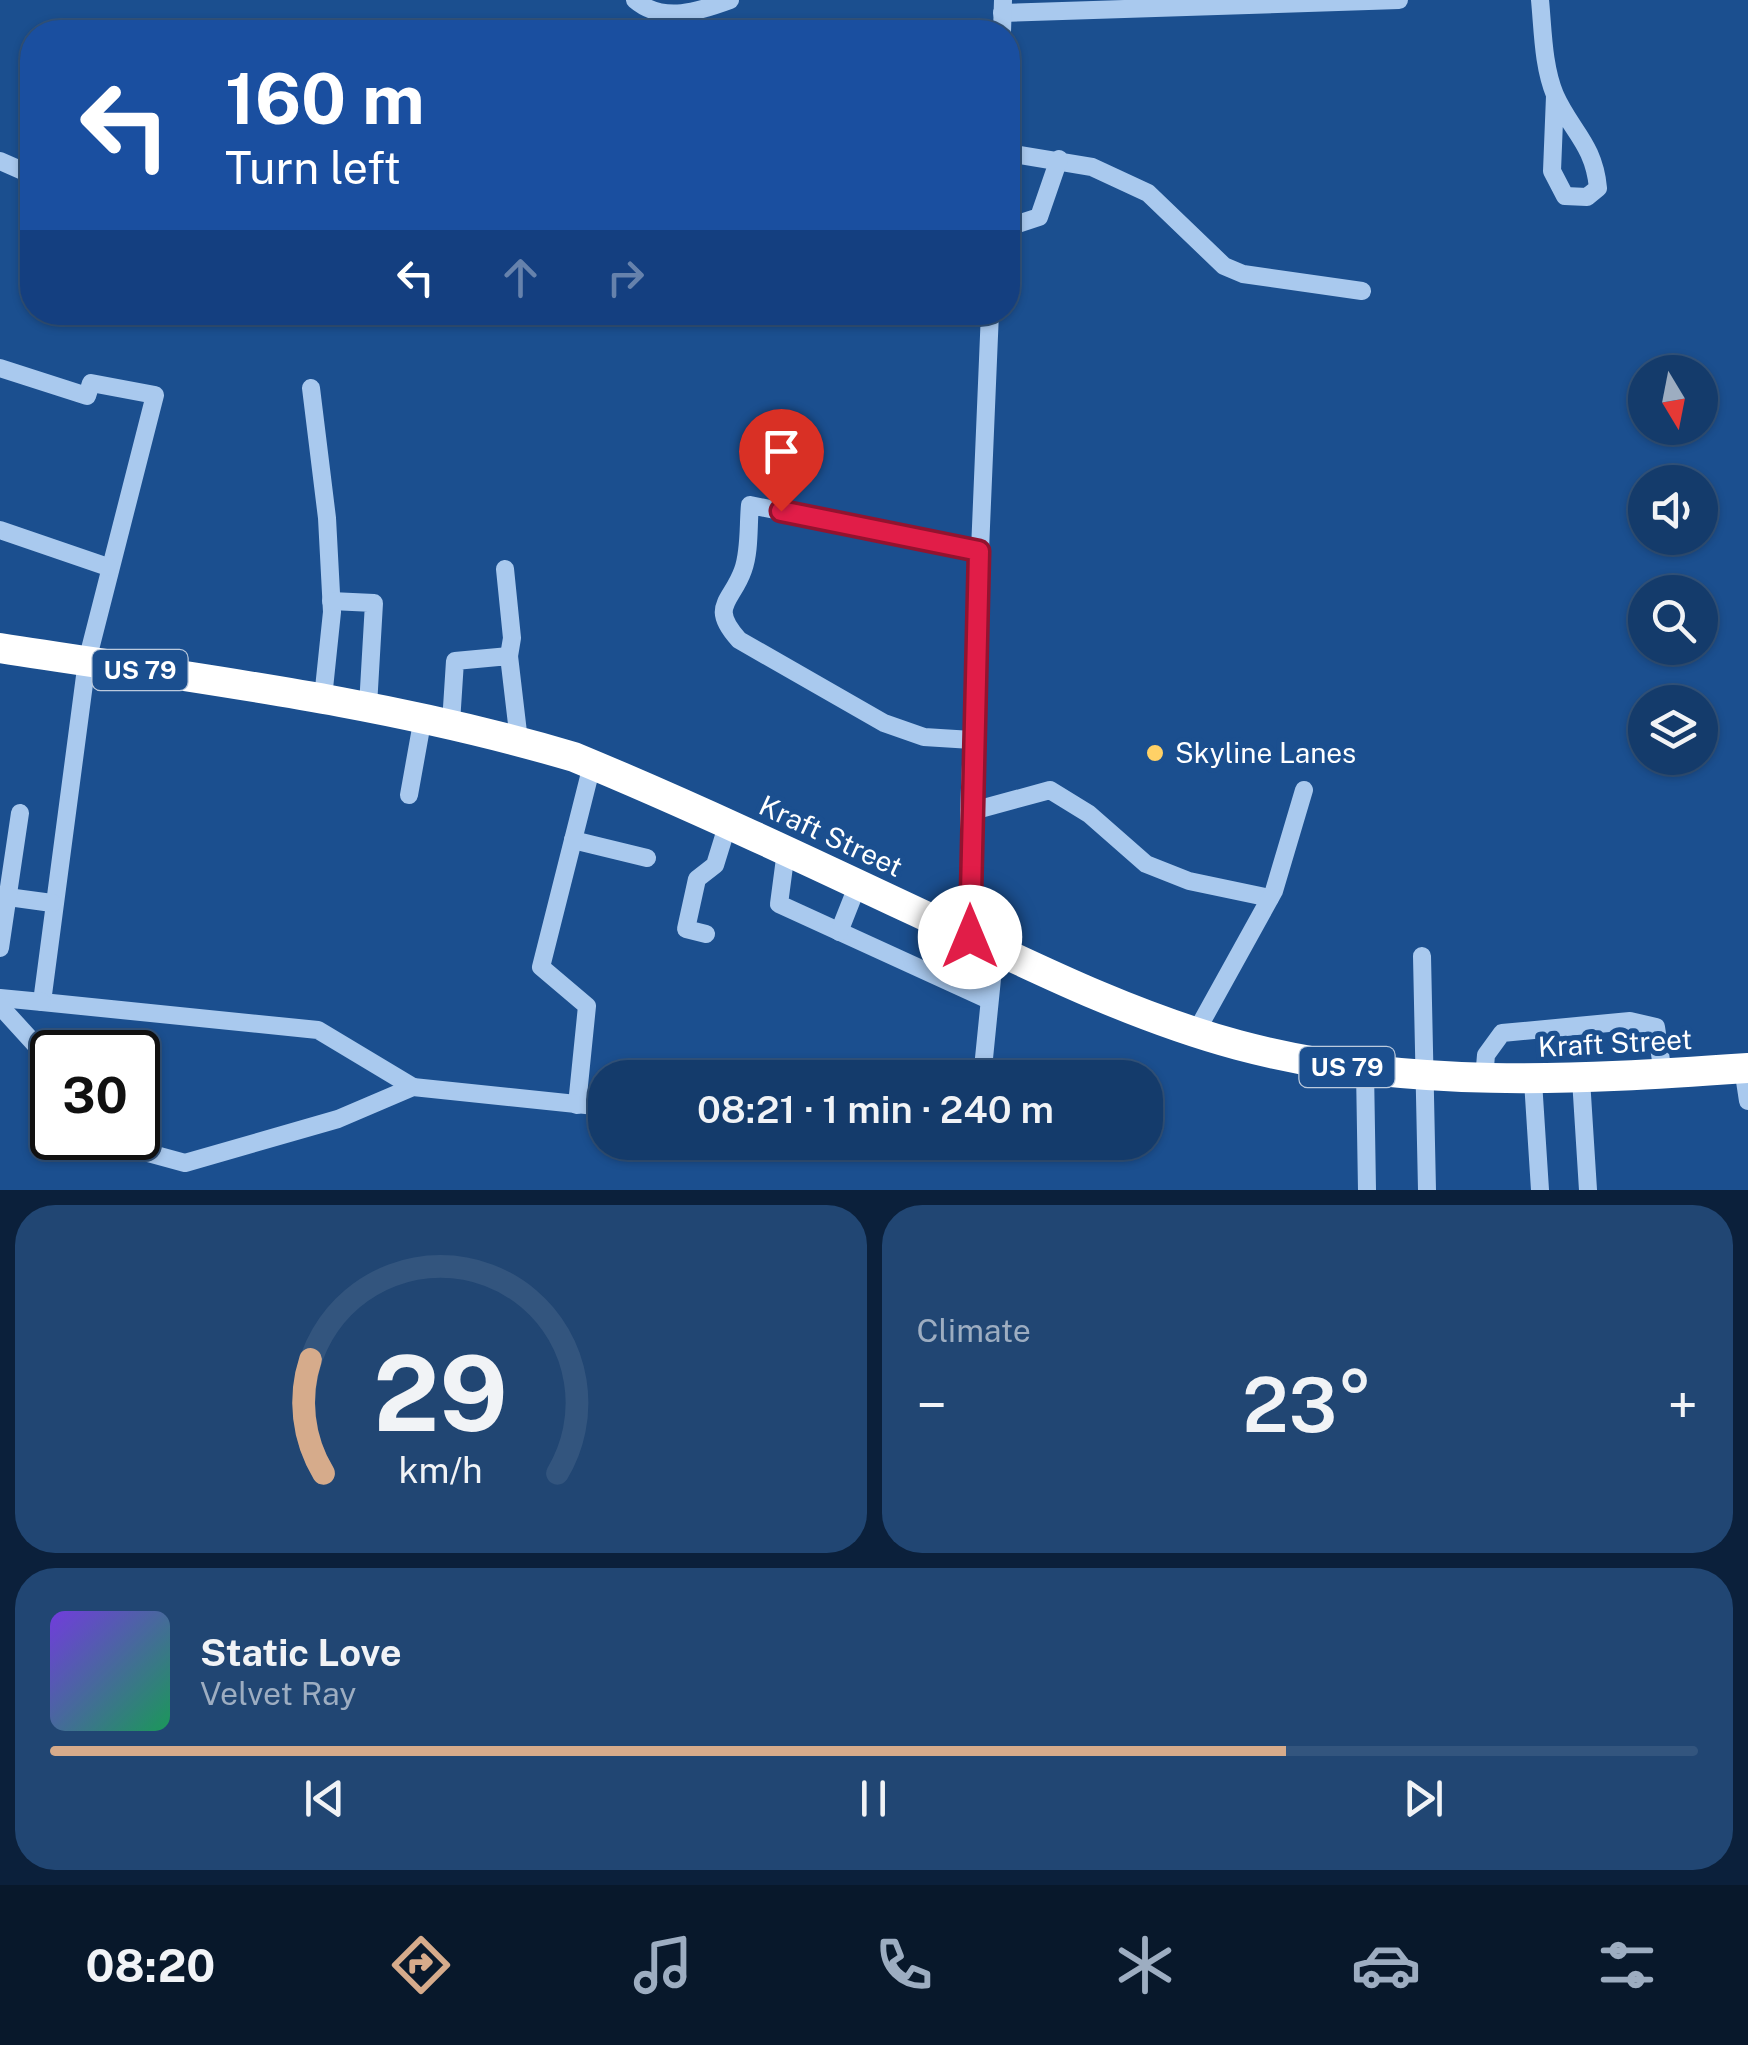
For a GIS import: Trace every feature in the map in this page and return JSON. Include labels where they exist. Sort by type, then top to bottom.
[{"type":"highway","name":"Kraft Street","points":[[0,648],[324,698],[519,740],[592,765],[982,943],[1196,1032],[1365,1070],[1422,1076],[1533,1081],[1745,1068]]},
{"type":"street","points":[[635,0],[674,14],[730,0]]},
{"type":"street","points":[[1002,15],[1399,0]]},
{"type":"street","points":[[1540,0],[1546,58],[1555,96],[1552,171],[1565,196],[1587,197],[1598,188],[1596,169],[1584,138],[1555,96]]},
{"type":"street","points":[[1020,154],[1092,167],[1148,193],[1224,266],[1243,274],[1362,291]]},
{"type":"street","points":[[1020,222],[1038,217],[1060,159]]},
{"type":"street","points":[[984,1060],[989,1000],[970,812],[989,325]]},
{"type":"street","points":[[0,368],[87,396],[91,383],[154,395],[86,662],[42,1002]]},
{"type":"street","points":[[311,388],[327,518],[331,601],[324,698]]},
{"type":"street","points":[[972,740],[924,737],[884,723],[739,640],[726,625],[723,610],[728,593],[744,570],[750,505],[979,551]]},
{"type":"street","points":[[0,530],[108,566]]},
{"type":"street","points":[[504,569],[519,740]]},
{"type":"street","points":[[331,601],[374,603],[368,706]]},
{"type":"street","points":[[409,795],[455,662],[509,656]]},
{"type":"street","points":[[577,1104],[587,1006],[542,967],[592,765]]},
{"type":"street","points":[[970,812],[1050,790],[1088,814],[1146,864],[1189,881],[1270,898]]},
{"type":"street","points":[[1196,1032],[1270,898],[1292,842],[1304,790]]},
{"type":"street","points":[[0,948],[4,897],[20,813]]},
{"type":"street","points":[[706,934],[686,928],[697,878],[715,865],[728,824]]},
{"type":"street","points":[[573,840],[647,858]]},
{"type":"street","points":[[786,851],[779,904],[989,1000]]},
{"type":"street","points":[[839,932],[858,884]]},
{"type":"street","points":[[4,897],[52,903]]},
{"type":"street","points":[[1422,956],[1426,1190]]},
{"type":"street","points":[[1,1008],[42,1002],[318,1030],[414,1088],[588,1106]]},
{"type":"street","points":[[1,1008],[30,1039]]},
{"type":"street","points":[[1484,1079],[1486,1055],[1502,1033],[1630,1020],[1656,1028],[1663,1074]]},
{"type":"street","points":[[1745,1068],[1748,1101]]},
{"type":"street","points":[[1365,1070],[1367,1190]]},
{"type":"street","points":[[1581,1079],[1588,1190]]},
{"type":"street","points":[[1533,1081],[1540,1190]]},
{"type":"street","points":[[160,1156],[185,1163],[338,1119],[414,1088]]},
{"type":"place","name":"Skyline Lanes","points":[[1155,753]]},
{"type":"route","points":[[781,511],[979,551],[970,937]]}]
